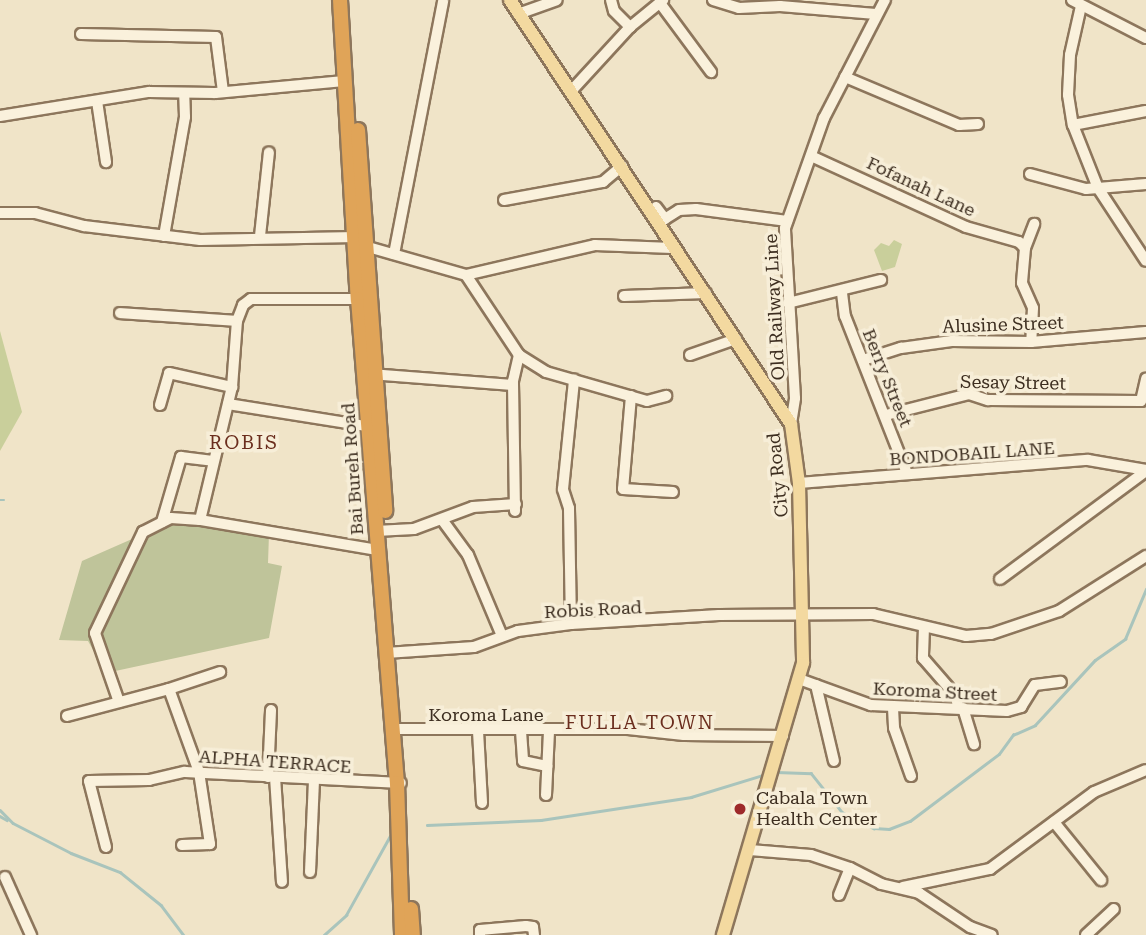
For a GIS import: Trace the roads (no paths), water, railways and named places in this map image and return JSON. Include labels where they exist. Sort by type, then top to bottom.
[{"type":"highway","name":"Bai Bureh Road","points":[[340,0],[344,81],[362,242],[358,299],[371,374],[371,427],[381,531],[378,550],[399,729],[402,935]]},
{"type":"highway","name":"Bai Bureh Road","points":[[348,0],[381,531],[413,935]]},
{"type":"main road","name":"City Road","points":[[510,0],[573,89],[622,166],[662,220],[672,247],[706,293],[791,424],[799,483],[805,617],[799,679],[723,935]]},
{"type":"street","points":[[518,14],[557,0]]},
{"type":"street","points":[[611,0],[614,11],[630,27]]},
{"type":"street","points":[[713,0],[739,8],[780,6],[876,14]]},
{"type":"street","name":"Old Railway Line","points":[[791,424],[795,398],[788,303],[788,221],[811,156],[845,77],[885,0]]},
{"type":"street","points":[[394,254],[443,1]]},
{"type":"street","points":[[573,89],[630,27],[646,4],[661,1],[711,72]]},
{"type":"street","points":[[1146,38],[1076,3],[1068,95],[1073,125],[1098,188],[1146,261]]},
{"type":"street","points":[[81,34],[216,37],[223,92]]},
{"type":"street","points":[[845,77],[959,125],[978,124]]},
{"type":"street","points":[[0,116],[149,92],[223,92],[344,81]]},
{"type":"street","points":[[164,236],[185,117],[184,93]]},
{"type":"street","points":[[97,101],[106,162]]},
{"type":"street","points":[[1073,125],[1146,111]]},
{"type":"street","points":[[260,236],[269,152]]},
{"type":"street","name":"Fofanah Lane","points":[[811,156],[966,227],[1022,245]]},
{"type":"street","points":[[505,201],[526,193],[603,181],[622,166]]},
{"type":"street","points":[[1030,174],[1098,188],[1146,184]]},
{"type":"street","points":[[656,207],[662,220],[679,210],[696,209],[788,221]]},
{"type":"street","points":[[0,213],[35,212],[83,226],[200,240],[260,236],[362,242],[466,275],[595,245],[672,247]]},
{"type":"street","points":[[1031,342],[1033,308],[1022,283],[1022,245],[1034,223]]},
{"type":"street","points":[[466,275],[519,355],[546,372],[657,402],[666,396]]},
{"type":"street","points":[[788,303],[842,293],[881,280]]},
{"type":"street","points":[[624,296],[706,293]]},
{"type":"street","name":"Berry Street","points":[[842,293],[845,316],[907,473]]},
{"type":"street","points":[[200,520],[232,387],[237,321],[243,305],[251,299],[358,299]]},
{"type":"street","points":[[120,313],[237,321]]},
{"type":"street","name":"Alusine Street","points":[[863,360],[901,348],[952,341],[1031,342],[1146,332]]},
{"type":"street","points":[[690,355],[736,339]]},
{"type":"street","points":[[381,531],[443,521],[473,507],[516,508],[513,385],[519,355]]},
{"type":"street","points":[[160,405],[169,373],[232,387]]},
{"type":"street","points":[[371,374],[513,385]]},
{"type":"street","name":"Sesay Street","points":[[886,415],[969,394],[988,400],[1141,401],[1146,379]]},
{"type":"street","points":[[571,624],[569,508],[562,489],[575,380]]},
{"type":"street","points":[[631,396],[623,489],[673,492]]},
{"type":"street","points":[[228,404],[371,427]]},
{"type":"street","points":[[162,522],[181,457],[213,461]]},
{"type":"street","name":"BONDOBAIL LANE","points":[[799,483],[1088,460],[1146,471]]},
{"type":"street","points":[[1000,579],[1146,471]]},
{"type":"street","points":[[119,702],[96,644],[96,626],[143,532],[162,522],[200,520],[378,550]]},
{"type":"street","points":[[443,521],[468,555],[502,636]]},
{"type":"street","name":"Robis Road","points":[[390,652],[474,647],[502,636],[571,624],[719,615],[805,617],[873,614],[966,636],[1023,626],[1059,611],[1146,556]]},
{"type":"street","points":[[924,627],[923,659],[956,696],[974,744]]},
{"type":"street","points":[[67,716],[169,689],[220,672]]},
{"type":"street","name":"Koroma Street","points":[[799,679],[848,699],[893,708],[1016,710],[1035,685],[1061,682]]},
{"type":"street","points":[[816,685],[834,761]]},
{"type":"street","points":[[169,689],[199,772],[209,844],[182,845]]},
{"type":"street","points":[[893,708],[894,728],[911,776]]},
{"type":"street","points":[[271,710],[272,777],[282,882]]},
{"type":"street","name":"Koroma Lane","points":[[399,729],[549,732],[628,729],[684,735],[783,736]]},
{"type":"street","points":[[478,731],[482,803]]},
{"type":"street","points":[[521,731],[523,761],[547,766]]},
{"type":"street","points":[[546,795],[549,732]]},
{"type":"street","points":[[750,850],[811,855],[850,868],[881,884],[903,887],[972,876],[990,869],[1094,792],[1146,770]]},
{"type":"street","name":"ALPHA TERRACE","points":[[106,847],[89,781],[139,781],[199,772],[400,783]]},
{"type":"street","points":[[310,872],[314,780]]},
{"type":"street","points":[[1054,822],[1101,880]]},
{"type":"street","points":[[839,895],[850,868]]},
{"type":"street","points":[[5,877],[31,935]]},
{"type":"street","points":[[903,887],[992,935]]},
{"type":"street","points":[[1086,935],[1114,909]]},
{"type":"street","points":[[480,935],[480,930],[533,931]]},
{"type":"waterway","points":[[776,772],[811,773],[842,812],[874,828],[889,829],[910,821],[999,754],[1013,735],[1035,725],[1095,660],[1125,639],[1146,589]]},
{"type":"waterway","points":[[427,825],[541,820],[691,797],[766,774]]},
{"type":"waterway","points":[[0,810],[13,823],[71,853],[120,872],[161,905],[184,935]]},
{"type":"waterway","points":[[0,816],[7,820]]},
{"type":"waterway","points":[[324,935],[346,915],[390,836]]},
{"type":"place","name":"Cabala Town Health Center","points":[[740,809]]},
{"type":"district","name":"ROBIS","points":[[244,443]]},
{"type":"district","name":"FULLA TOWN","points":[[640,723]]}]
